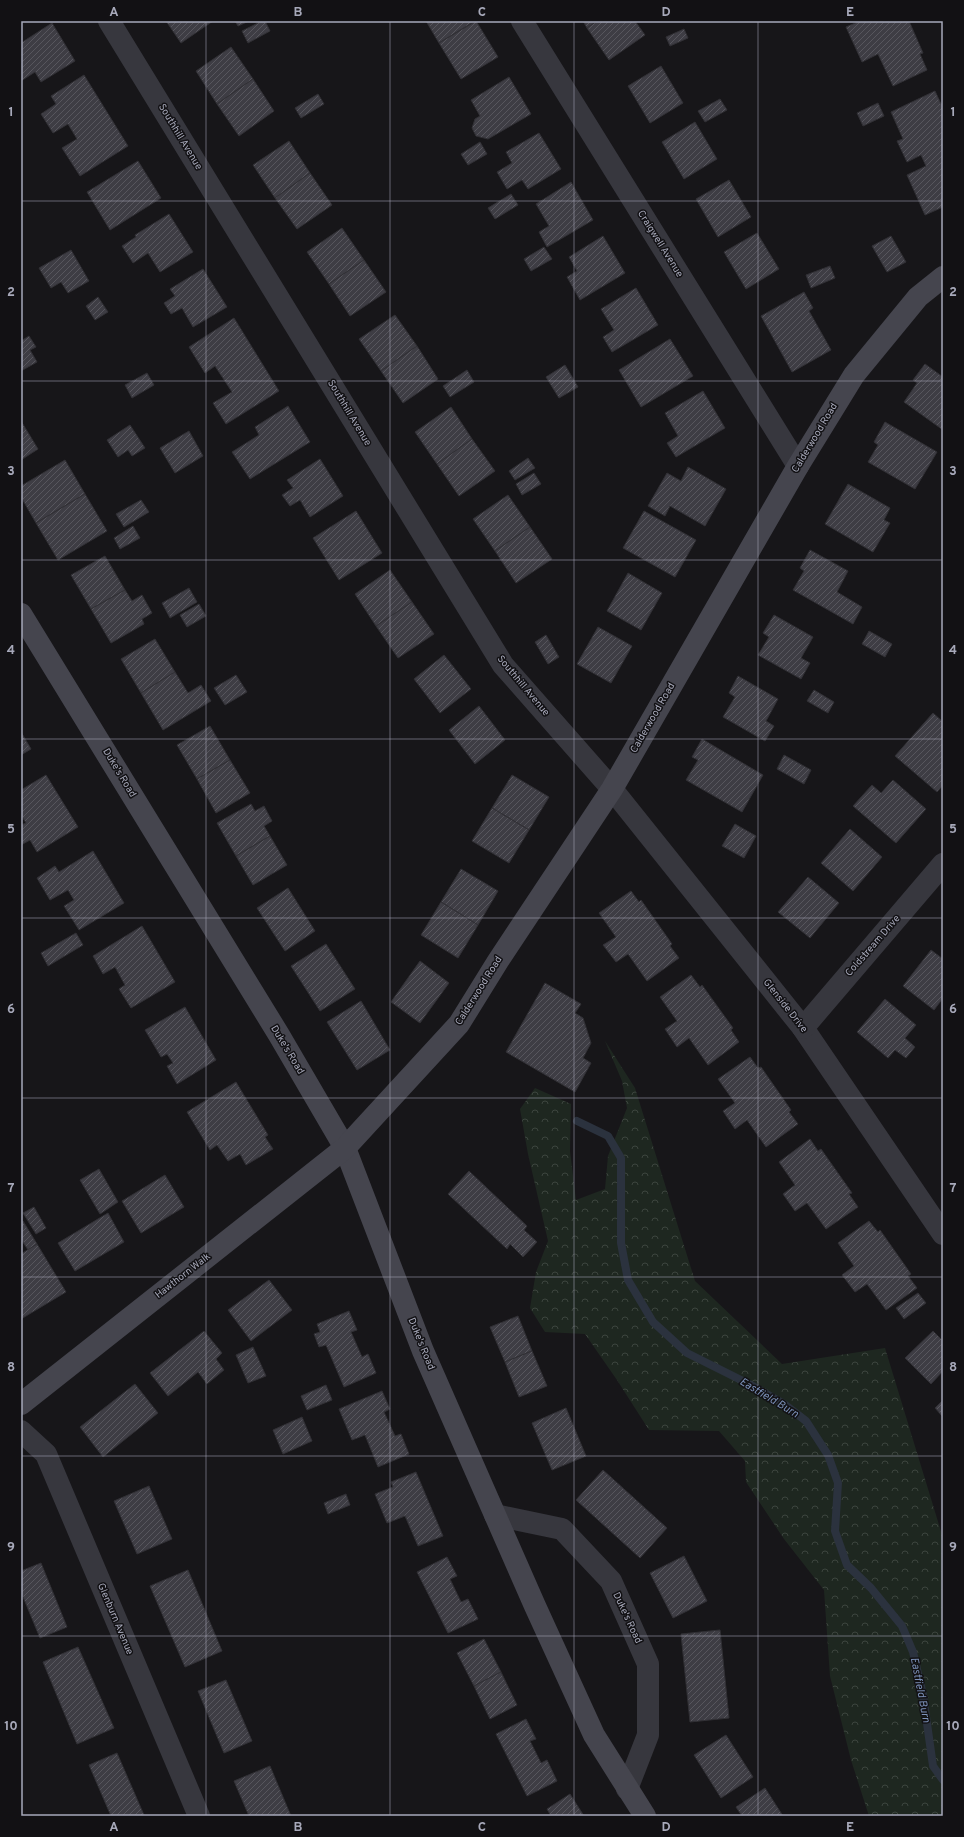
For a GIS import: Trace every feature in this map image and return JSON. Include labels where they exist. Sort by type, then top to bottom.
[{"type":"street","name":"Southhill Avenue","points":[[109,21],[503,665],[612,789]]},
{"type":"street","name":"Craigwell Avenue","points":[[522,21],[798,466]]},
{"type":"street","name":"Calderwood Road","points":[[345,1148],[459,1024],[498,960],[612,789],[798,466],[854,375],[918,297],[943,277]]},
{"type":"street","name":"Duke's Road","points":[[21,614],[279,1034],[345,1148],[423,1351],[495,1515],[594,1734],[645,1816]]},
{"type":"street","name":"Glenside Drive","points":[[612,789],[803,1028],[943,1234]]},
{"type":"street","name":"Coldstream Drive","points":[[803,1028],[943,864]]},
{"type":"street","name":"Hawthorn Walk","points":[[21,1404],[345,1148]]},
{"type":"street","name":"Glenburn Avenue","points":[[21,1431],[46,1454],[199,1816]]},
{"type":"street","name":"Duke's Road","points":[[495,1515],[562,1529],[610,1581],[648,1664],[648,1735],[627,1788]]},
{"type":"green space","points":[[605,1041],[635,1088],[695,1281],[782,1364],[885,1348],[943,1538],[943,1816],[869,1816],[851,1760],[830,1676],[824,1590],[784,1539],[746,1482],[745,1461],[719,1431],[649,1430],[585,1334],[545,1332],[530,1308],[536,1272],[548,1241],[528,1154],[520,1109],[535,1088],[571,1104],[570,1151],[576,1200],[605,1189],[608,1156],[627,1108],[622,1081]]},
{"type":"building","points":[[166,21],[213,21],[181,43]]},
{"type":"building","points":[[235,21],[249,21],[238,26]]},
{"type":"building","points":[[265,21],[270,31],[248,43],[242,31]]},
{"type":"building","points":[[426,21],[475,21],[439,43]]},
{"type":"building","points":[[476,21],[498,57],[461,79],[439,43]]},
{"type":"building","points":[[583,21],[597,21],[587,28]]},
{"type":"building","points":[[597,21],[635,21],[645,35],[609,60],[587,28]]},
{"type":"building","points":[[860,21],[909,21],[923,53],[920,54],[927,70],[893,86],[878,54],[862,62],[846,27]]},
{"type":"building","points":[[52,23],[75,61],[41,82],[35,72],[21,81],[21,43]]},
{"type":"building","points":[[684,29],[688,38],[670,46],[666,37]]},
{"type":"building","points":[[231,47],[253,79],[217,104],[196,71]]},
{"type":"building","points":[[661,66],[683,103],[650,123],[628,86]]},
{"type":"building","points":[[84,75],[128,146],[80,176],[62,148],[77,139],[68,124],[53,133],[41,114],[56,104],[51,96]]},
{"type":"building","points":[[509,77],[531,114],[488,139],[476,136],[472,128],[475,119],[480,116],[471,100]]},
{"type":"building","points":[[253,79],[274,111],[239,136],[217,104]]},
{"type":"building","points":[[935,91],[941,104],[943,103],[943,207],[925,215],[907,175],[926,166],[921,155],[907,162],[897,141],[903,139],[891,112]]},
{"type":"building","points":[[318,94],[324,104],[301,118],[295,108]]},
{"type":"building","points":[[720,99],[727,110],[705,122],[698,111]]},
{"type":"building","points":[[878,103],[884,116],[863,126],[857,113]]},
{"type":"building","points":[[695,122],[717,159],[684,179],[662,142]]},
{"type":"building","points":[[539,133],[561,169],[528,189],[522,180],[507,189],[497,172],[512,163],[506,152]]},
{"type":"building","points":[[289,141],[310,173],[275,198],[253,165]]},
{"type":"building","points":[[480,142],[487,154],[468,165],[461,154]]},
{"type":"building","points":[[138,161],[161,198],[110,230],[87,192]]},
{"type":"building","points":[[310,173],[332,205],[297,229],[275,198]]},
{"type":"building","points":[[729,180],[751,217],[718,237],[696,199]]},
{"type":"building","points":[[571,182],[593,220],[547,247],[539,232],[549,226],[536,204]]},
{"type":"building","points":[[511,194],[518,205],[495,219],[488,208]]},
{"type":"building","points":[[169,214],[193,252],[160,272],[148,253],[133,263],[122,246],[136,237],[135,235]]},
{"type":"building","points":[[342,228],[364,260],[329,284],[307,252]]},
{"type":"building","points":[[757,233],[779,269],[746,289],[724,252]]},
{"type":"building","points":[[603,236],[625,273],[580,300],[567,277],[577,271],[569,257]]},
{"type":"building","points":[[891,236],[906,262],[887,272],[872,246]]},
{"type":"building","points":[[544,247],[552,259],[531,271],[524,259]]},
{"type":"building","points":[[71,250],[89,281],[68,293],[61,282],[51,288],[39,268]]},
{"type":"building","points":[[364,260],[386,292],[350,316],[329,284]]},
{"type":"building","points":[[830,266],[835,278],[811,288],[806,275]]},
{"type":"building","points":[[203,269],[227,307],[193,327],[182,308],[171,314],[164,303],[175,296],[170,289]]},
{"type":"building","points":[[636,288],[658,325],[612,352],[603,337],[614,330],[601,309]]},
{"type":"building","points":[[804,292],[813,308],[809,311],[831,350],[792,372],[761,316]]},
{"type":"building","points":[[98,297],[108,312],[95,320],[86,306]]},
{"type":"building","points":[[395,315],[417,346],[381,371],[359,339]]},
{"type":"building","points":[[234,318],[279,391],[226,424],[213,403],[232,392],[215,366],[205,373],[189,347]]},
{"type":"building","points":[[29,336],[36,347],[30,350],[37,362],[21,371],[21,341]]},
{"type":"building","points":[[670,339],[693,376],[641,407],[619,370]]},
{"type":"building","points":[[417,346],[438,379],[403,403],[381,371]]},
{"type":"building","points":[[925,364],[943,377],[943,430],[904,402],[917,383],[913,380]]},
{"type":"building","points":[[565,365],[578,387],[559,398],[546,377]]},
{"type":"building","points":[[467,370],[474,382],[450,397],[443,386]]},
{"type":"building","points":[[147,373],[154,385],[132,398],[125,385]]},
{"type":"building","points":[[703,391],[725,428],[676,457],[667,443],[678,436],[665,413]]},
{"type":"building","points":[[288,406],[310,442],[250,479],[232,452],[259,435],[255,427]]},
{"type":"building","points":[[451,407],[472,439],[437,464],[415,432]]},
{"type":"building","points":[[21,421],[38,449],[21,460]]},
{"type":"building","points":[[885,422],[937,452],[915,489],[868,462],[878,445],[874,442]]},
{"type":"building","points":[[130,425],[145,448],[132,456],[128,450],[118,457],[107,440]]},
{"type":"building","points":[[189,431],[203,456],[175,473],[160,448]]},
{"type":"building","points":[[472,439],[495,471],[459,496],[437,464]]},
{"type":"building","points":[[528,458],[535,468],[515,480],[509,471]]},
{"type":"building","points":[[320,459],[343,496],[310,517],[300,500],[290,506],[282,495],[293,488],[287,480]]},
{"type":"building","points":[[65,460],[85,494],[36,523],[21,497],[21,486]]},
{"type":"building","points":[[688,467],[726,489],[705,526],[670,506],[665,516],[648,506],[667,473],[681,481]]},
{"type":"building","points":[[534,473],[541,484],[522,495],[516,484]]},
{"type":"building","points":[[848,484],[890,508],[884,520],[890,523],[873,552],[825,524]]},
{"type":"building","points":[[85,494],[107,531],[58,560],[36,523]]},
{"type":"building","points":[[508,495],[530,527],[495,551],[473,519]]},
{"type":"building","points":[[141,500],[149,512],[124,527],[116,514]]},
{"type":"building","points":[[356,511],[382,553],[339,580],[313,538]]},
{"type":"building","points":[[644,511],[696,540],[675,577],[623,548]]},
{"type":"building","points":[[133,526],[140,538],[120,549],[114,538]]},
{"type":"building","points":[[530,527],[552,559],[516,583],[495,551]]},
{"type":"building","points":[[810,550],[848,571],[837,592],[862,607],[853,624],[793,590],[804,571],[800,568]]},
{"type":"building","points":[[105,556],[125,590],[91,609],[71,575]]},
{"type":"building","points":[[390,570],[412,602],[376,626],[355,594]]},
{"type":"building","points":[[628,573],[662,593],[641,630],[607,611]]},
{"type":"building","points":[[189,588],[197,602],[170,618],[162,603]]},
{"type":"building","points":[[125,590],[132,601],[142,595],[152,613],[142,619],[144,624],[111,643],[91,609]]},
{"type":"building","points":[[412,602],[434,634],[398,658],[376,626]]},
{"type":"building","points":[[199,604],[206,616],[187,627],[180,615]]},
{"type":"building","points":[[774,615],[813,637],[801,658],[810,663],[801,679],[758,655],[769,637],[763,633]]},
{"type":"building","points":[[598,627],[632,646],[611,683],[577,664]]},
{"type":"building","points":[[869,631],[892,644],[885,657],[862,644]]},
{"type":"building","points":[[546,635],[559,657],[548,664],[535,642]]},
{"type":"building","points":[[155,639],[175,672],[141,693],[121,659]]},
{"type":"building","points":[[444,655],[471,689],[440,713],[414,679]]},
{"type":"building","points":[[175,672],[188,693],[201,685],[211,701],[163,730],[141,693]]},
{"type":"building","points":[[236,675],[247,692],[225,705],[214,688]]},
{"type":"building","points":[[738,676],[778,699],[766,721],[774,726],[765,741],[723,717],[735,697],[729,693]]},
{"type":"building","points":[[814,690],[834,702],[828,713],[807,701]]},
{"type":"building","points":[[479,706],[505,740],[475,764],[449,730]]},
{"type":"building","points":[[933,713],[943,722],[943,785],[937,792],[895,756]]},
{"type":"building","points":[[210,726],[230,760],[197,779],[177,745]]},
{"type":"building","points":[[21,732],[31,749],[21,755]]},
{"type":"building","points":[[702,739],[763,775],[742,812],[686,780],[698,760],[692,757]]},
{"type":"building","points":[[784,755],[811,770],[804,784],[777,769]]},
{"type":"building","points":[[230,760],[250,793],[216,813],[197,779]]},
{"type":"building","points":[[46,775],[78,827],[37,852],[30,840],[21,845],[21,825],[26,823],[21,815],[21,790]]},
{"type":"building","points":[[512,775],[549,797],[529,830],[492,808]]},
{"type":"building","points":[[893,780],[926,809],[896,843],[853,806],[872,785],[881,793]]},
{"type":"building","points":[[251,804],[255,811],[264,806],[272,821],[264,826],[270,836],[236,856],[217,823]]},
{"type":"building","points":[[492,808],[529,830],[509,863],[472,841]]},
{"type":"building","points":[[735,824],[756,836],[744,858],[722,846]]},
{"type":"building","points":[[850,829],[882,857],[853,891],[821,863]]},
{"type":"building","points":[[270,836],[287,865],[253,885],[236,856]]},
{"type":"building","points":[[93,851],[124,903],[79,930],[64,906],[74,900],[68,890],[50,900],[37,878],[55,866],[59,872]]},
{"type":"building","points":[[461,869],[498,891],[478,925],[441,902]]},
{"type":"building","points":[[808,877],[839,903],[810,938],[778,912]]},
{"type":"building","points":[[288,888],[315,931],[285,951],[257,908]]},
{"type":"building","points":[[631,891],[639,902],[641,900],[672,944],[670,946],[679,958],[647,981],[628,954],[616,962],[603,945],[616,937],[599,913]]},
{"type":"building","points":[[441,902],[478,925],[458,958],[421,935]]},
{"type":"building","points":[[142,926],[175,982],[131,1008],[119,989],[125,985],[115,967],[103,974],[93,956]]},
{"type":"building","points":[[76,933],[83,945],[48,966],[41,953]]},
{"type":"building","points":[[326,944],[355,989],[320,1011],[291,966]]},
{"type":"building","points":[[931,950],[943,959],[943,998],[934,1010],[903,986]]},
{"type":"building","points":[[420,961],[449,983],[420,1023],[391,1002]]},
{"type":"building","points":[[691,975],[700,987],[702,985],[733,1028],[731,1030],[739,1042],[708,1065],[689,1038],[677,1047],[665,1029],[677,1021],[660,997]]},
{"type":"building","points":[[545,983],[581,1004],[575,1013],[583,1018],[591,1043],[583,1058],[591,1063],[575,1092],[506,1052]]},
{"type":"building","points":[[885,999],[916,1025],[905,1038],[915,1047],[906,1058],[895,1050],[888,1058],[857,1032]]},
{"type":"building","points":[[361,1001],[390,1050],[357,1070],[327,1022]]},
{"type":"building","points":[[185,1007],[216,1060],[177,1084],[167,1066],[173,1063],[167,1054],[161,1057],[145,1030]]},
{"type":"building","points":[[750,1057],[758,1068],[761,1067],[791,1110],[789,1112],[798,1124],[766,1147],[747,1120],[735,1129],[723,1111],[735,1103],[718,1079]]},
{"type":"building","points":[[236,1082],[268,1135],[265,1137],[273,1149],[246,1165],[240,1154],[228,1161],[217,1145],[210,1150],[187,1112]]},
{"type":"building","points":[[810,1139],[818,1151],[821,1149],[852,1193],[849,1194],[858,1207],[826,1229],[807,1203],[795,1211],[783,1194],[795,1185],[779,1162]]},
{"type":"building","points":[[99,1169],[118,1202],[100,1214],[80,1180]]},
{"type":"building","points":[[469,1171],[527,1226],[524,1230],[537,1242],[523,1257],[510,1244],[507,1249],[448,1194]]},
{"type":"building","points":[[165,1175],[184,1207],[141,1233],[122,1201]]},
{"type":"building","points":[[34,1207],[46,1228],[36,1234],[23,1213]]},
{"type":"building","points":[[108,1213],[124,1242],[75,1271],[58,1243]]},
{"type":"building","points":[[23,1221],[37,1244],[28,1250],[21,1239],[21,1222]]},
{"type":"building","points":[[869,1221],[878,1232],[880,1230],[911,1274],[908,1276],[917,1288],[886,1310],[867,1284],[855,1292],[842,1275],[854,1266],[838,1243]]},
{"type":"building","points":[[37,1244],[66,1292],[21,1319],[21,1254]]},
{"type":"building","points":[[269,1280],[292,1310],[251,1341],[228,1310]]},
{"type":"building","points":[[918,1293],[926,1303],[904,1319],[896,1308]]},
{"type":"building","points":[[349,1311],[357,1330],[351,1332],[362,1357],[368,1354],[376,1373],[344,1387],[326,1345],[319,1347],[314,1334],[320,1332],[317,1324]]},
{"type":"building","points":[[518,1316],[532,1351],[505,1362],[490,1327]]},
{"type":"building","points":[[204,1331],[222,1353],[216,1359],[224,1370],[207,1384],[198,1372],[168,1396],[150,1373]]},
{"type":"building","points":[[933,1331],[943,1341],[943,1371],[931,1384],[905,1358]]},
{"type":"building","points":[[253,1347],[266,1376],[248,1383],[236,1355]]},
{"type":"building","points":[[532,1351],[547,1386],[519,1397],[505,1362]]},
{"type":"building","points":[[135,1384],[158,1413],[103,1457],[80,1427]]},
{"type":"building","points":[[326,1385],[332,1400],[307,1410],[301,1396]]},
{"type":"building","points":[[382,1391],[390,1409],[384,1412],[395,1436],[401,1434],[409,1454],[378,1467],[365,1435],[352,1440],[339,1409]]},
{"type":"building","points":[[943,1400],[943,1417],[935,1408]]},
{"type":"building","points":[[566,1408],[586,1456],[552,1470],[532,1423]]},
{"type":"building","points":[[302,1417],[312,1441],[283,1454],[273,1430]]},
{"type":"building","points":[[603,1470],[667,1528],[640,1558],[576,1500]]},
{"type":"building","points":[[416,1472],[443,1536],[418,1546],[405,1516],[387,1523],[375,1494],[393,1487],[391,1482]]},
{"type":"building","points":[[149,1486],[172,1539],[137,1554],[114,1501]]},
{"type":"building","points":[[346,1494],[350,1505],[328,1514],[324,1503]]},
{"type":"building","points":[[684,1556],[707,1601],[673,1618],[650,1573]]},
{"type":"building","points":[[447,1557],[457,1576],[450,1579],[461,1602],[468,1599],[478,1619],[448,1633],[417,1572]]},
{"type":"building","points":[[41,1563],[67,1627],[40,1638],[21,1592],[21,1571]]},
{"type":"building","points":[[188,1570],[222,1651],[185,1667],[150,1586]]},
{"type":"building","points":[[720,1630],[729,1718],[690,1722],[681,1634]]},
{"type":"building","points":[[484,1639],[501,1672],[474,1686],[457,1653]]},
{"type":"building","points":[[78,1647],[114,1728],[77,1744],[43,1662]]},
{"type":"building","points":[[501,1672],[517,1705],[490,1719],[474,1686]]},
{"type":"building","points":[[226,1680],[252,1741],[224,1753],[198,1691]]},
{"type":"building","points":[[526,1719],[536,1739],[530,1741],[541,1763],[547,1760],[557,1781],[527,1796],[496,1734]]},
{"type":"building","points":[[726,1735],[753,1777],[721,1798],[694,1755]]},
{"type":"building","points":[[117,1753],[144,1815],[111,1816],[89,1765]]},
{"type":"building","points":[[270,1766],[291,1816],[249,1816],[234,1781]]},
{"type":"building","points":[[765,1788],[783,1816],[742,1816],[736,1807]]},
{"type":"building","points":[[570,1794],[584,1816],[551,1816],[547,1809]]},
{"type":"waterway","name":"Eastfield Burn","points":[[577,1121],[608,1136],[621,1158],[621,1243],[628,1280],[653,1322],[687,1353],[751,1385],[784,1404],[806,1421],[828,1455],[838,1483],[835,1531],[847,1565],[871,1588],[902,1626],[913,1652],[923,1695],[933,1766],[943,1780]]}]
